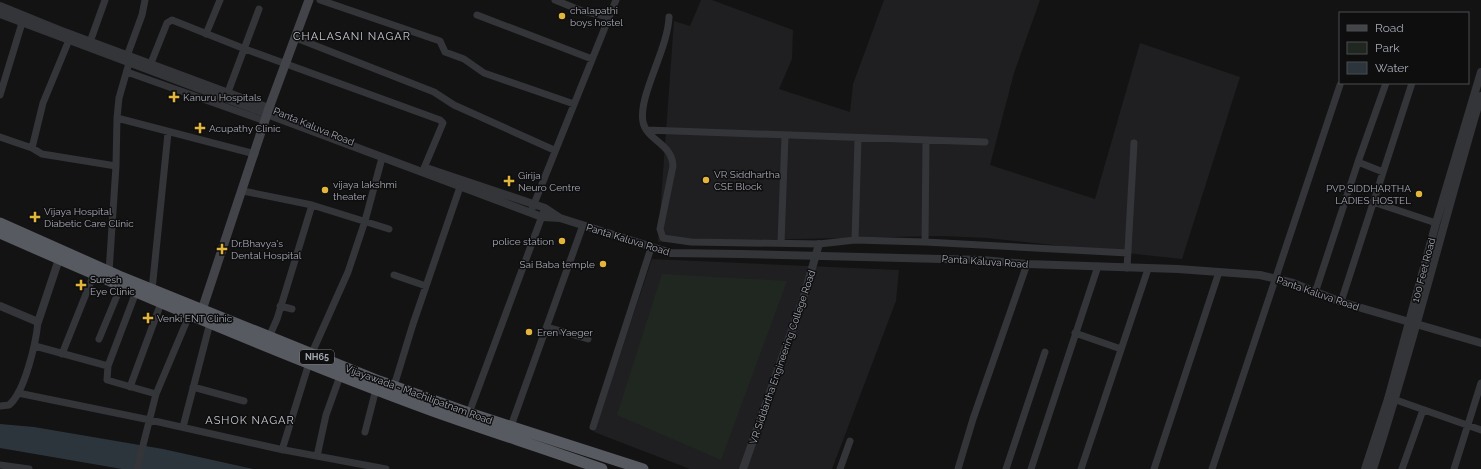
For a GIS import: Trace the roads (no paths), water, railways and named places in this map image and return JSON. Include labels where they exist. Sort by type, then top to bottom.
[{"type":"highway","name":"Vijayawada - Machilipatnam Road","points":[[0,223],[152,290],[201,314],[310,359],[394,386],[469,413],[643,469]]},
{"type":"highway","name":"Vijayawada - Machilipatnam Road","points":[[0,233],[161,303],[201,314],[269,338],[340,376],[434,411],[602,469]]},
{"type":"main road","points":[[201,314],[243,191],[267,114],[309,0]]},
{"type":"street","points":[[90,42],[105,0]]},
{"type":"street","points":[[109,272],[119,98],[145,0]]},
{"type":"street","points":[[206,34],[220,0]]},
{"type":"street","points":[[320,0],[440,41],[445,52],[464,59],[484,73],[574,104]]},
{"type":"street","points":[[555,0],[582,11],[609,17]]},
{"type":"street","points":[[530,212],[616,0]]},
{"type":"street","name":"Panta Kaluva Road","points":[[0,6],[22,19],[128,64],[267,114],[460,187],[542,217],[560,218],[651,248],[671,253],[982,260],[1027,264],[1098,266],[1260,275],[1276,278],[1341,302],[1413,322],[1455,337],[1481,343]]},
{"type":"street","points":[[228,92],[259,9]]},
{"type":"street","name":"Panta Kaluva Road","points":[[0,14],[22,19],[90,42],[128,64],[151,64],[228,92],[267,114],[340,137],[424,168],[534,204],[545,208],[560,218]]},
{"type":"street","points":[[477,15],[592,59]]},
{"type":"street","points":[[669,17],[668,35],[644,102],[643,122],[647,130],[668,150],[673,158],[673,166],[660,229],[663,238],[691,242],[819,244],[855,240],[925,242],[1128,253]]},
{"type":"street","points":[[0,95],[22,19]]},
{"type":"street","points":[[151,64],[165,26],[172,20],[245,49],[442,121],[443,123],[441,130],[424,168]]},
{"type":"street","points":[[296,38],[434,92],[454,105],[554,150]]},
{"type":"street","points":[[32,148],[43,103],[69,40]]},
{"type":"street","name":"100 Feet Road","points":[[1373,469],[1396,400],[1436,223],[1481,72]]},
{"type":"street","points":[[1315,293],[1358,162],[1386,84]]},
{"type":"street","points":[[1341,302],[1412,84]]},
{"type":"street","points":[[1212,469],[1340,85]]},
{"type":"street","name":"100 Feet Road","points":[[1365,469],[1413,322],[1481,96]]},
{"type":"street","points":[[117,118],[254,154]]},
{"type":"street","points":[[647,130],[858,139],[985,142]]},
{"type":"street","points":[[152,290],[168,132]]},
{"type":"street","points":[[0,136],[32,148],[42,154],[116,166]]},
{"type":"street","points":[[781,243],[785,136]]},
{"type":"street","points":[[855,240],[858,139]]},
{"type":"street","points":[[925,242],[926,141]]},
{"type":"street","points":[[1127,268],[1134,143]]},
{"type":"street","points":[[282,450],[310,359],[348,272],[365,220],[382,158]]},
{"type":"street","points":[[1358,162],[1383,172]]},
{"type":"street","points":[[394,386],[460,187]]},
{"type":"street","points":[[243,191],[312,205],[365,220],[389,229]]},
{"type":"street","points":[[1373,202],[1436,223]]},
{"type":"street","points":[[269,338],[312,205]]},
{"type":"street","points":[[469,413],[545,208]]},
{"type":"street","points":[[510,426],[547,328],[583,225]]},
{"type":"street","name":"VR Siddartha Engineering College Road","points":[[743,469],[804,296],[819,244]]},
{"type":"street","points":[[593,427],[651,248]]},
{"type":"street","points":[[0,406],[9,405],[18,393],[35,346],[38,322],[59,259]]},
{"type":"street","points":[[958,469],[973,419],[1027,264]]},
{"type":"street","points":[[1031,469],[1098,266]]},
{"type":"street","points":[[1081,469],[1148,269]]},
{"type":"street","points":[[1154,469],[1218,272]]},
{"type":"street","points":[[62,354],[94,274]]},
{"type":"street","points":[[394,275],[426,286]]},
{"type":"street","points":[[99,339],[121,286]]},
{"type":"street","points":[[136,292],[108,366],[107,380],[156,394]]},
{"type":"street","points":[[130,387],[161,303]]},
{"type":"street","points":[[0,306],[38,322]]},
{"type":"street","points":[[280,306],[292,309]]},
{"type":"street","points":[[183,427],[193,387],[201,314]]},
{"type":"street","points":[[137,469],[156,394],[201,314]]},
{"type":"street","points":[[547,328],[588,339]]},
{"type":"street","points":[[1075,333],[1121,349]]},
{"type":"street","points":[[35,346],[108,366]]},
{"type":"street","points":[[1006,469],[1045,352]]},
{"type":"street","points":[[317,456],[326,415],[340,376]]},
{"type":"street","points":[[1454,469],[1481,383]]},
{"type":"street","points":[[193,387],[244,401]]},
{"type":"street","points":[[365,432],[376,389]]},
{"type":"street","points":[[18,393],[183,427],[282,450],[386,469]]},
{"type":"street","points":[[1396,400],[1481,430]]},
{"type":"street","points":[[1402,469],[1423,410]]},
{"type":"street","points":[[840,469],[850,441]]},
{"type":"street","points":[[0,465],[28,469]]},
{"type":"water","points":[[0,424],[34,427],[163,449],[253,469],[122,469],[0,448]]},
{"type":"place","name":"chalapathi boys hostel","points":[[562,16]]},
{"type":"place","name":"Kanuru Hospitals","points":[[174,97]]},
{"type":"place","name":"Acupathy Clinic","points":[[200,128]]},
{"type":"place","name":"VR Siddhartha CSE Block","points":[[706,180]]},
{"type":"place","name":"Girija Neuro Centre","points":[[509,181]]},
{"type":"place","name":"vijaya lakshmi theater","points":[[325,190]]},
{"type":"place","name":"PVP SIDDHARTHA LADIES HOSTEL","points":[[1419,194]]},
{"type":"place","name":"Vijaya Hospital Diabetic Care Clinic","points":[[35,217]]},
{"type":"place","name":"police station","points":[[562,241]]},
{"type":"place","name":"Dr.Bhavya's Dental Hospital","points":[[222,249]]},
{"type":"place","name":"Sai Baba temple","points":[[603,264]]},
{"type":"place","name":"Suresh Eye Clinic","points":[[81,285]]},
{"type":"place","name":"Venki ENT Clinic","points":[[148,318]]},
{"type":"place","name":"Eren Yaeger","points":[[529,332]]},
{"type":"district","name":"CHALASANI NAGAR","points":[[352,36]]},
{"type":"district","name":"ASHOK NAGAR","points":[[250,420]]}]
